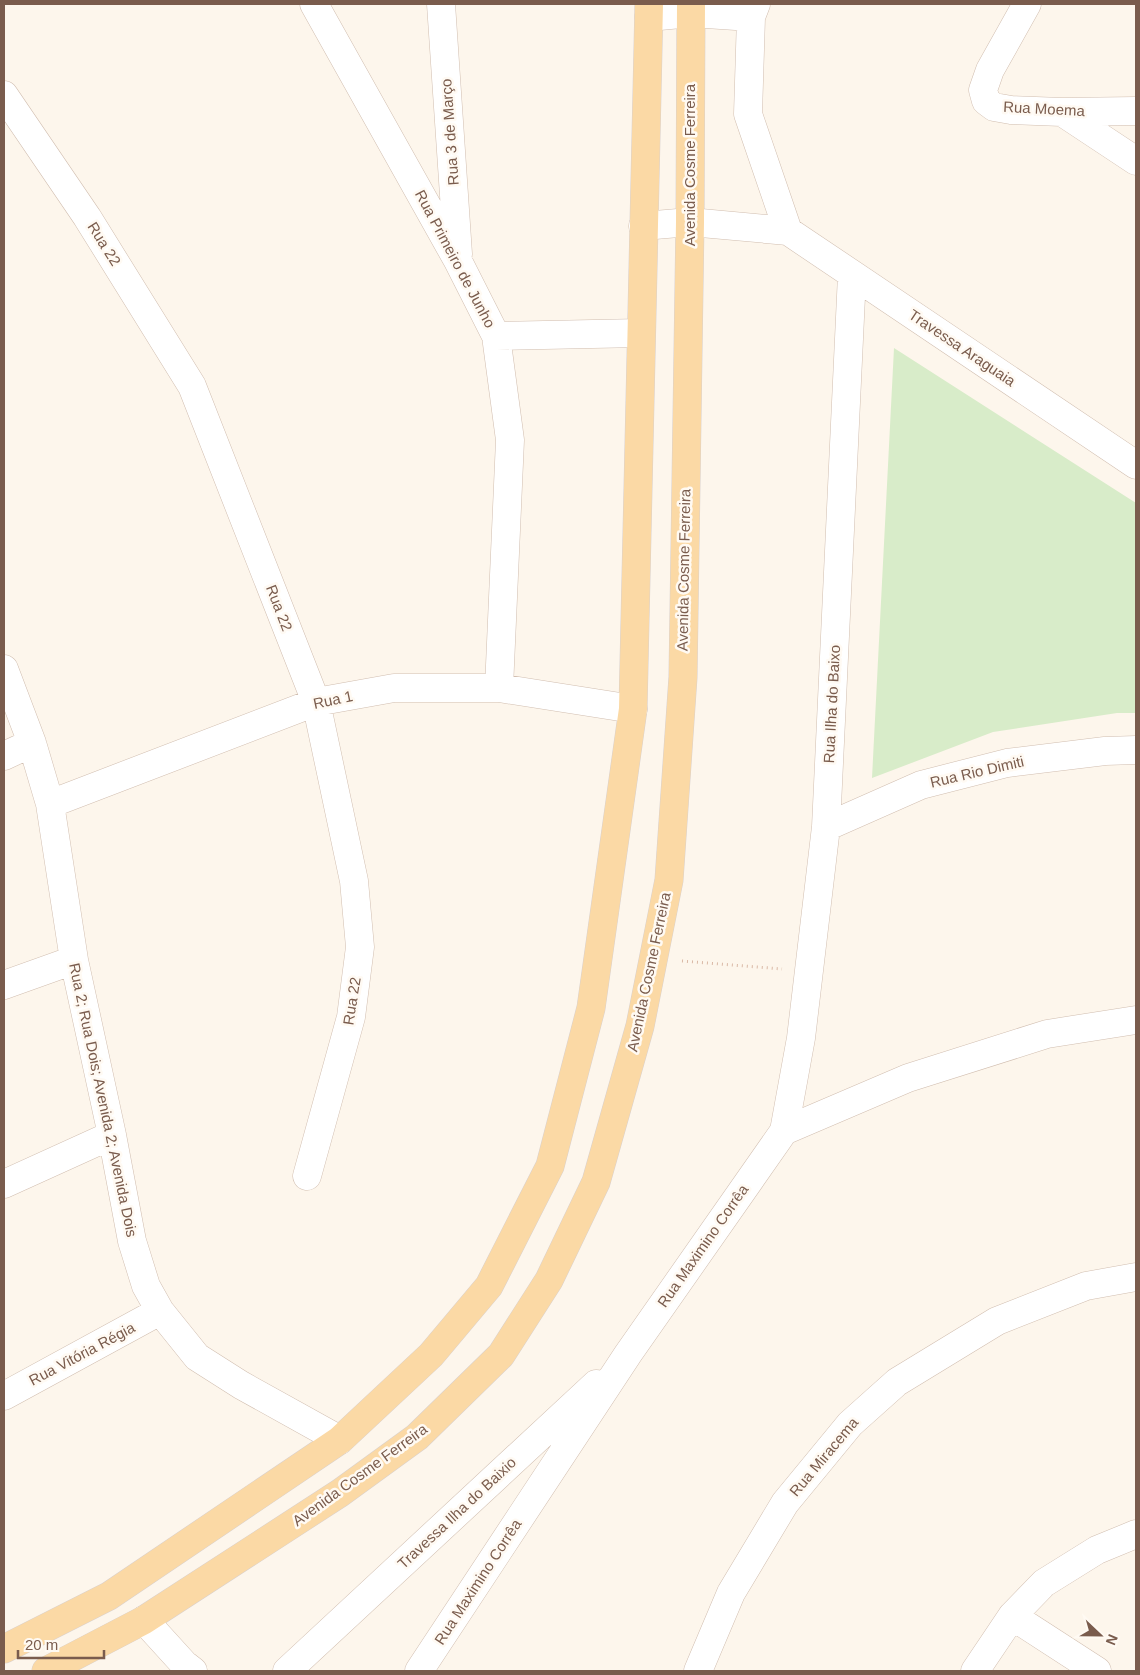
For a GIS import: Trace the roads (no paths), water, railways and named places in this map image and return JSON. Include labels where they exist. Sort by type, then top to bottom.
[{"type":"main road","name":"Avenida Cosme Ferreira","points":[[46,1671],[144,1620],[340,1493],[417,1437],[501,1355],[550,1280],[596,1182],[640,1026],[668,880],[682,677],[690,222],[691,8]]},
{"type":"main road","points":[[4,1649],[109,1596],[340,1440],[431,1355],[489,1286],[550,1166],[591,1008],[633,709],[649,10]]},
{"type":"street","name":"Rua Primeiro de Junho","points":[[314,4],[458,261],[496,336],[510,440],[498,688]]},
{"type":"street","name":"Rua 3 de Março","points":[[441,4],[458,261]]},
{"type":"street","name":"Rua Moema","points":[[1027,4],[990,70],[983,90],[986,101],[994,107],[1010,110],[1062,112],[1136,111]]},
{"type":"street","points":[[643,226],[690,222],[788,231],[748,114],[754,10],[691,8],[649,10]]},
{"type":"street","name":"Rua 22","points":[[4,95],[87,217],[192,386],[316,702],[354,881],[360,947],[351,1017],[307,1176]]},
{"type":"street","points":[[1062,112],[1136,161]]},
{"type":"street","name":"Travessa Araguaia","points":[[788,231],[1136,465]]},
{"type":"street","name":"Rua Ilha do Baixo","points":[[784,1131],[801,1038],[826,826],[852,275]]},
{"type":"street","points":[[496,336],[641,333]]},
{"type":"street","name":"Rua 2; Rua Dois; Avenida 2; Avenida Dois","points":[[4,669],[32,743],[50,804],[74,960],[112,1135],[132,1241],[146,1286],[160,1311],[197,1357],[241,1385],[340,1440]]},
{"type":"street","name":"Rua 1","points":[[50,804],[316,702],[394,688],[498,688],[633,709]]},
{"type":"street","points":[[4,756],[32,743]]},
{"type":"street","name":"Rua Rio Dimiti","points":[[826,826],[921,785],[1007,763],[1105,751],[1136,750]]},
{"type":"street","points":[[4,985],[74,960]]},
{"type":"street","points":[[784,1131],[908,1078],[945,1066],[1047,1034],[1136,1020]]},
{"type":"street","name":"Rua Maximino Corrêa","points":[[419,1671],[628,1354],[784,1131]]},
{"type":"street","points":[[4,1184],[112,1135]]},
{"type":"street","name":"Rua Miracema","points":[[698,1671],[731,1593],[785,1503],[856,1418],[897,1382],[997,1321],[1086,1286],[1136,1277]]},
{"type":"street","name":"Rua Vitória Régia","points":[[4,1396],[160,1311]]},
{"type":"street","name":"Travessa Ilha do Baixio","points":[[286,1671],[628,1354]]},
{"type":"street","points":[[975,1671],[1012,1616],[1044,1583],[1097,1550],[1136,1534]]},
{"type":"street","points":[[1012,1616],[1097,1671]]},
{"type":"street","points":[[144,1620],[185,1669]]}]
